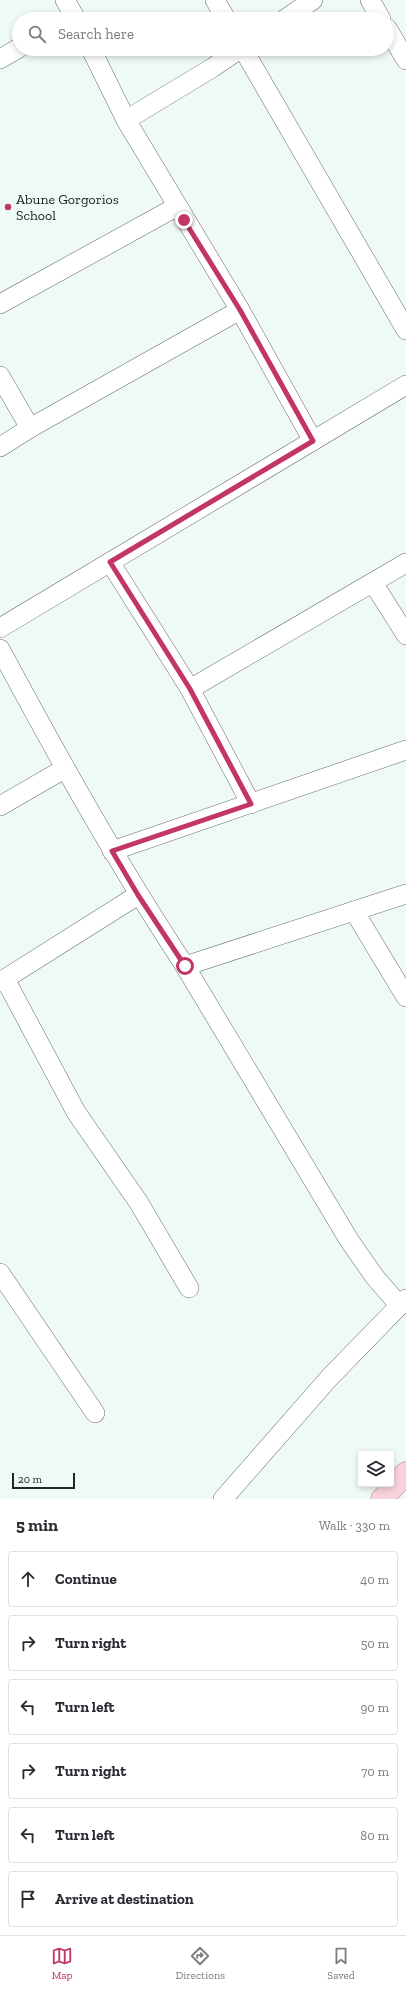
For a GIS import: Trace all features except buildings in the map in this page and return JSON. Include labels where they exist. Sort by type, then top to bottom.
[{"type":"main road","points":[[382,1499],[406,1473]]},
{"type":"street","points":[[65,0],[71,12]]},
{"type":"street","points":[[215,0],[222,12]]},
{"type":"street","points":[[295,12],[313,0]]},
{"type":"street","points":[[370,0],[377,12]]},
{"type":"street","points":[[394,40],[406,60]]},
{"type":"street","points":[[0,59],[12,52]]},
{"type":"street","points":[[94,56],[126,120],[176,206],[240,310],[313,441]]},
{"type":"street","points":[[126,120],[230,56]]},
{"type":"street","points":[[247,56],[406,330]]},
{"type":"street","points":[[0,304],[176,206]]},
{"type":"street","points":[[0,447],[30,428],[240,310]]},
{"type":"street","points":[[0,376],[30,428]]},
{"type":"street","points":[[0,628],[406,385]]},
{"type":"street","points":[[110,562],[190,689],[251,804]]},
{"type":"street","points":[[190,689],[406,563]]},
{"type":"street","points":[[374,583],[406,635]]},
{"type":"street","points":[[0,649],[64,770],[138,895],[185,966],[349,1240],[374,1276],[403,1302],[330,1378],[223,1499]]},
{"type":"street","points":[[112,851],[406,750]]},
{"type":"street","points":[[0,806],[64,770]]},
{"type":"street","points":[[185,966],[406,894]]},
{"type":"street","points":[[138,895],[2,980],[76,1112],[139,1203],[189,1288]]},
{"type":"street","points":[[354,911],[406,997]]},
{"type":"street","points":[[0,1273],[95,1413]]},
{"type":"place","name":"Abune Gorgorios School","points":[[8,207]]},
{"type":"route","points":[[184,220],[240,310],[313,441],[110,562],[190,689],[251,804],[112,851],[138,895],[185,966]]}]
